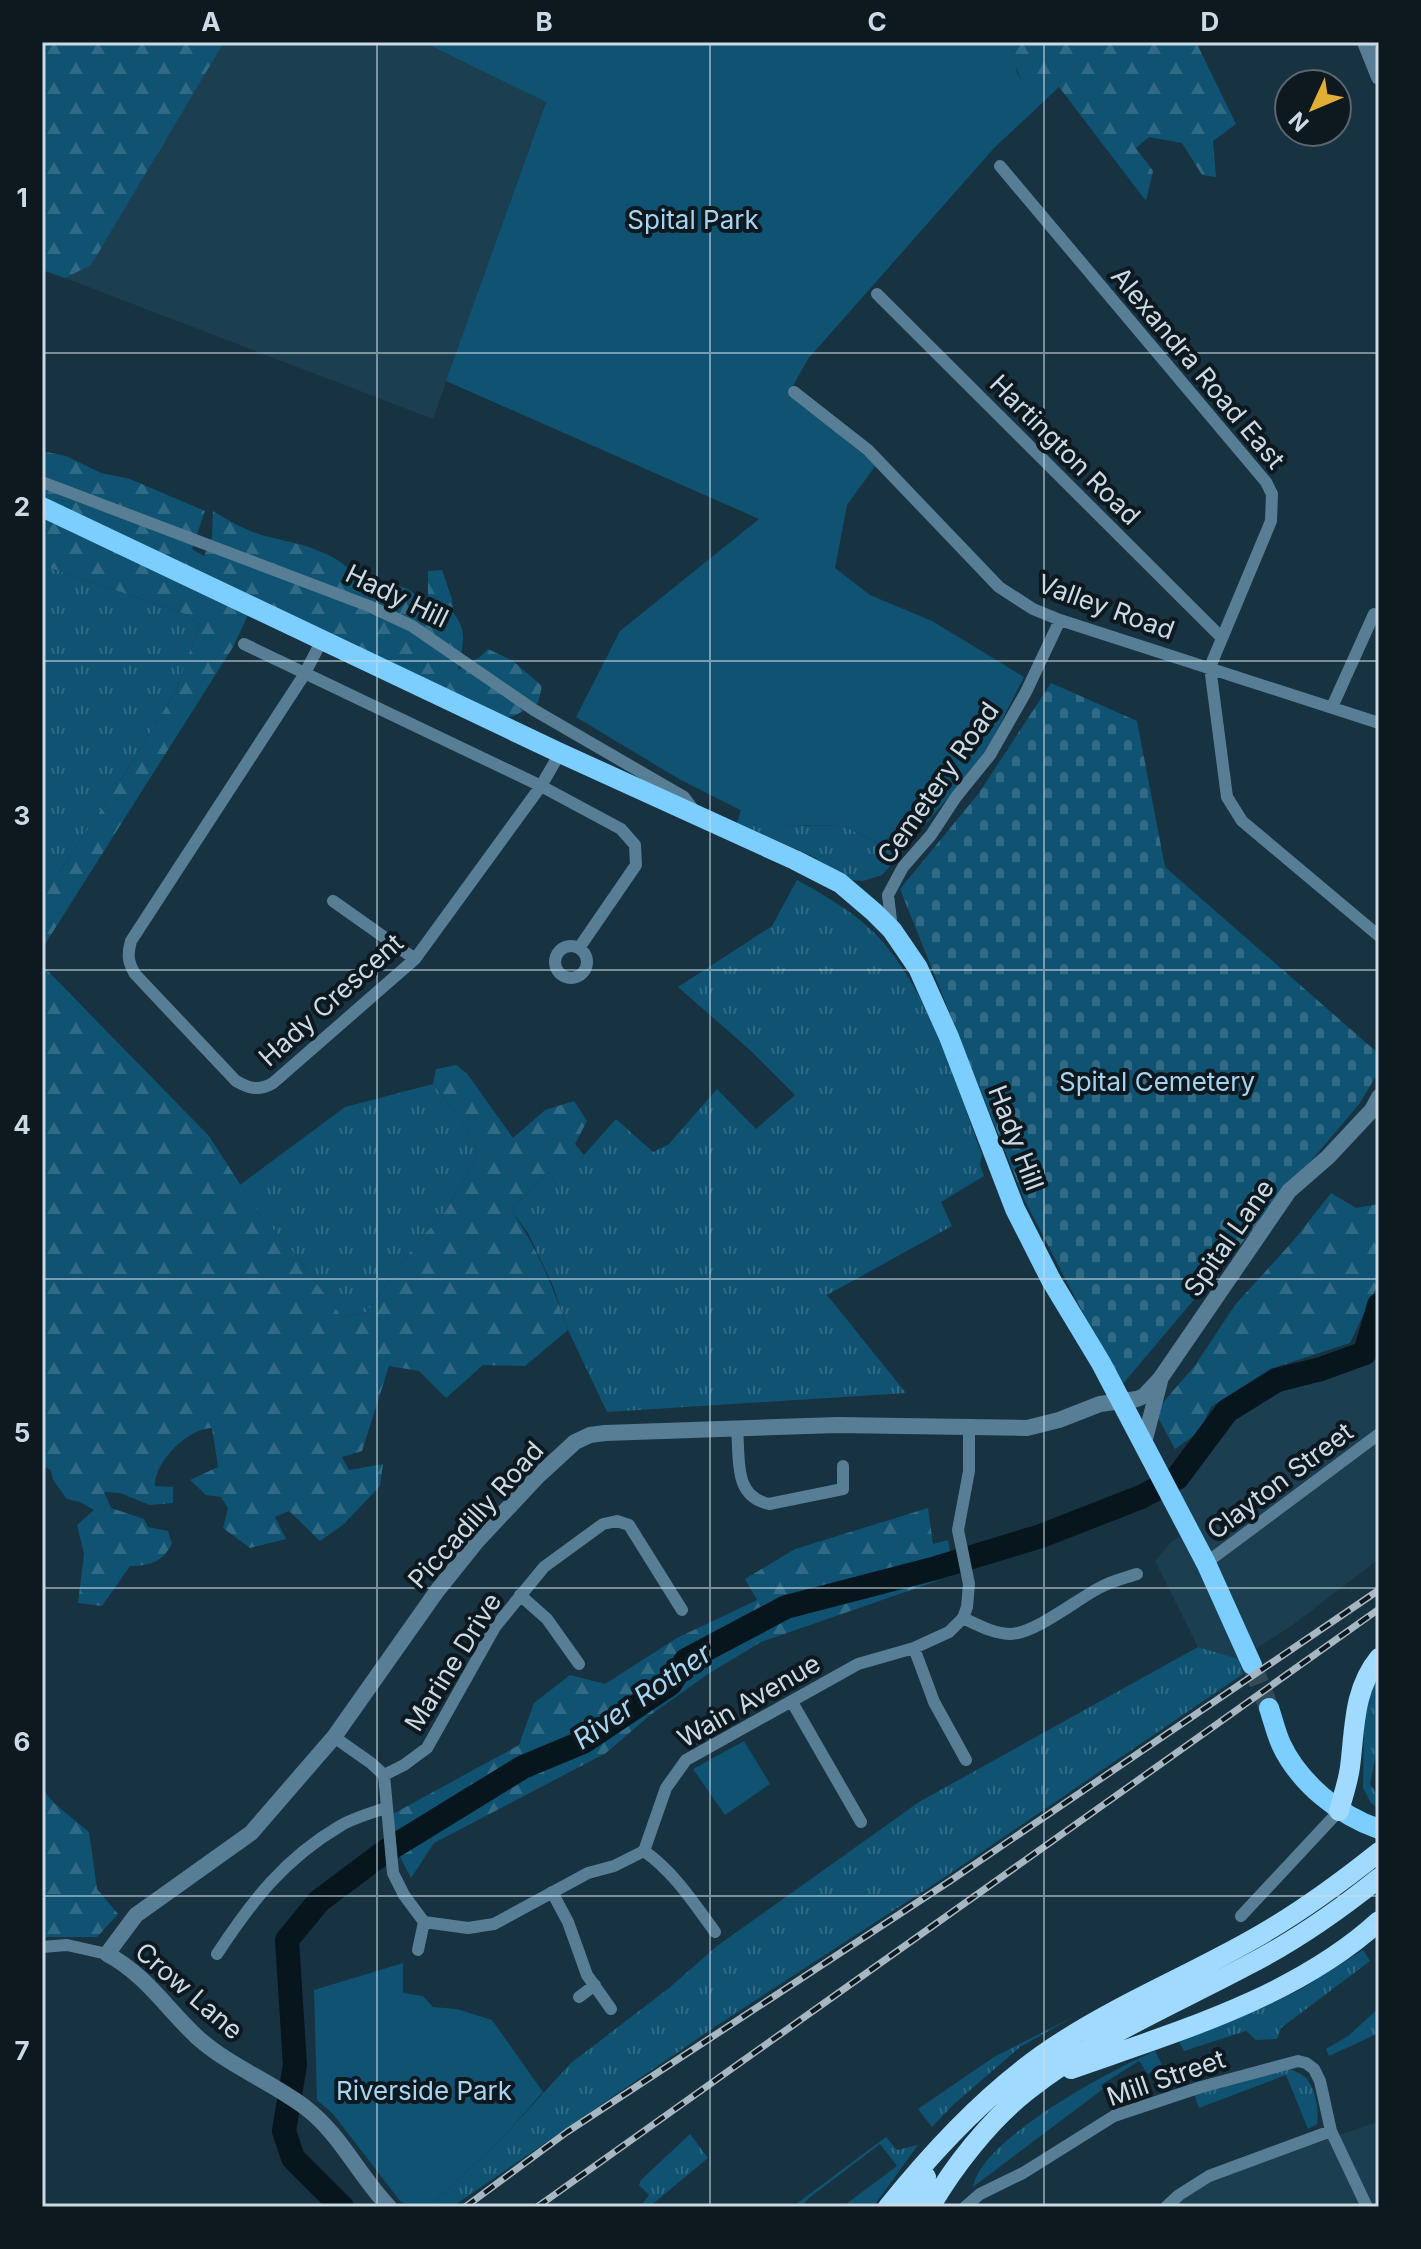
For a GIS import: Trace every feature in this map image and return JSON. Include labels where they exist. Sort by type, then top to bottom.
[{"type":"highway","points":[[1339,1811],[1349,1771],[1360,1689],[1379,1658]]},
{"type":"highway","points":[[888,2207],[942,2141],[1015,2076],[1064,2040],[1295,1914],[1345,1879],[1377,1842]]},
{"type":"highway","points":[[930,2207],[954,2171],[1026,2092],[1105,2038],[1302,1934],[1345,1906],[1379,1878]]},
{"type":"highway","points":[[1044,2079],[1283,1988],[1354,1944],[1379,1921]]},
{"type":"highway","points":[[907,2207],[948,2146],[975,2114]]},
{"type":"main road","name":"Hady Hill","points":[[42,507],[560,753],[795,860],[840,883],[892,930],[918,968],[949,1037],[1015,1209],[1051,1280],[1144,1443],[1206,1563],[1252,1665]]},
{"type":"main road","points":[[1269,1708],[1281,1745],[1295,1766],[1339,1811],[1362,1824],[1377,1842]]},
{"type":"street","points":[[1365,42],[1379,77]]},
{"type":"street","name":"Alexandra Road East","points":[[1000,166],[1266,482],[1272,494],[1271,521],[1210,667]]},
{"type":"street","name":"Hartington Road","points":[[877,294],[1221,637]]},
{"type":"street","name":"Valley Road","points":[[794,392],[868,450],[999,587],[1033,609],[1379,723]]},
{"type":"street","name":"Hady Hill","points":[[42,482],[369,606],[412,626],[534,710],[684,797],[697,816]]},
{"type":"street","points":[[1332,707],[1374,614]]},
{"type":"street","name":"Cemetery Road","points":[[892,930],[888,895],[903,867],[931,835],[956,797],[990,755],[1026,692],[1060,620]]},
{"type":"street","name":"Hady Crescent","points":[[322,640],[304,675],[131,941],[127,954],[135,974],[236,1081],[249,1088],[263,1089],[273,1083],[415,959],[541,786],[560,753]]},
{"type":"street","points":[[244,644],[541,786],[621,829],[635,845],[636,865],[579,948]]},
{"type":"street","points":[[1210,667],[1227,797],[1242,821],[1379,936]]},
{"type":"street","points":[[333,901],[415,959]]},
{"type":"street","name":"Spital Lane","points":[[1122,1402],[1144,1396],[1160,1379],[1289,1191],[1328,1157],[1372,1110],[1379,1097]]},
{"type":"street","name":"Spital Lane","points":[[1144,1443],[1160,1379]]},
{"type":"street","name":"Piccadilly Road","points":[[107,1954],[136,1915],[251,1833],[334,1737],[437,1591],[477,1541],[575,1442],[605,1433],[837,1425],[1027,1428],[1100,1404],[1122,1402]]},
{"type":"street","points":[[969,1427],[969,1471],[958,1539],[969,1584],[963,1618],[992,1631],[1019,1632],[1061,1612],[1102,1586],[1137,1574]]},
{"type":"street","points":[[737,1429],[743,1487],[758,1501],[769,1504],[843,1489],[843,1466]]},
{"type":"street","name":"Clayton Street","points":[[1206,1563],[1379,1434]]},
{"type":"street","name":"Marine Drive","points":[[384,1775],[427,1748],[495,1627],[544,1567],[603,1524],[617,1521],[629,1525],[682,1610]]},
{"type":"street","points":[[520,1595],[547,1619],[579,1664]]},
{"type":"street","name":"Wain Avenue","points":[[644,1851],[666,1788],[686,1760],[858,1664],[914,1648],[949,1632],[963,1618]]},
{"type":"street","points":[[914,1648],[934,1702],[966,1760]]},
{"type":"street","points":[[792,1702],[861,1822]]},
{"type":"street","points":[[334,1737],[384,1775],[393,1873],[404,1895],[424,1922],[468,1928],[494,1924],[588,1873],[614,1866],[644,1851],[662,1863],[677,1880],[715,1932]]},
{"type":"street","points":[[217,1954],[260,1892],[289,1861],[342,1824],[386,1808]]},
{"type":"street","points":[[1241,1916],[1339,1811]]},
{"type":"street","points":[[1281,1873],[1291,1883]]},
{"type":"street","points":[[552,1892],[568,1922],[587,1975],[611,2009]]},
{"type":"street","points":[[418,1950],[424,1922]]},
{"type":"street","name":"Crow Lane","points":[[42,1947],[67,1945],[107,1954],[126,1964],[143,1978],[199,2039],[306,2108],[328,2127],[389,2207]]},
{"type":"street","points":[[579,1997],[595,1985]]},
{"type":"street","name":"Mill Street","points":[[965,2207],[980,2194],[1023,2173],[1125,2111],[1298,2061],[1314,2069],[1320,2081],[1331,2131]]},
{"type":"street","points":[[1166,2207],[1188,2188],[1209,2176],[1331,2131],[1367,2207]]},
{"type":"shaded area","points":[[206,42],[423,42],[546,101],[433,419],[65,278]]},
{"type":"shaded area","points":[[1379,1353],[1379,1559],[1290,1627],[1239,1659],[1198,1647],[1155,1561],[1180,1536],[1158,1495],[1188,1480],[1234,1417],[1278,1390],[1338,1371]]},
{"type":"shaded area","points":[[1379,2121],[1379,2207],[1171,2207],[1207,2182]]},
{"type":"green space","points":[[42,42],[224,42],[91,265],[65,278],[42,270]]},
{"type":"green space","name":"Spital Park","points":[[423,42],[1015,42],[1018,74],[1041,95],[1019,117],[1023,121],[995,147],[808,359],[789,393],[876,465],[847,505],[835,568],[870,595],[932,621],[1024,677],[986,752],[900,855],[844,826],[783,825],[750,815],[679,779],[576,717],[620,631],[759,519],[446,381],[546,102]]},
{"type":"green space","points":[[1015,42],[1196,42],[1236,124],[1213,141],[1216,177],[1202,175],[1182,143],[1149,137],[1136,148],[1153,171],[1146,201],[1059,87],[1023,121],[1018,118],[1023,84],[1014,62]]},
{"type":"green space","points":[[42,451],[66,456],[101,473],[130,479],[205,511],[192,549],[204,556],[212,537],[213,511],[265,536],[329,555],[351,570],[359,581],[401,586],[428,604],[428,571],[442,570],[452,599],[453,613],[463,633],[458,670],[488,649],[513,661],[542,686],[538,703],[514,716],[495,719],[42,498]]},
{"type":"green space","points":[[42,514],[248,615],[233,647],[42,949],[42,893],[121,780],[177,689],[199,624],[185,614],[42,565]]},
{"type":"green space","points":[[42,565],[185,614],[199,624],[177,689],[121,780],[42,893]]},
{"type":"green space","name":"Spital Cemetery","points":[[1051,683],[1137,721],[1165,867],[1379,1054],[1379,1071],[1360,1103],[1121,1386],[1025,1201],[900,889],[979,793]]},
{"type":"green space","points":[[741,810],[783,825],[844,826],[900,855],[882,875],[863,881],[852,880],[810,855],[737,823]]},
{"type":"green space","points":[[797,880],[843,907],[868,927],[907,975],[950,1065],[982,1155],[980,1165],[984,1176],[941,1202],[952,1226],[827,1295],[906,1393],[607,1412],[568,1330],[553,1286],[528,1233],[511,1210],[549,1172],[558,1184],[616,1119],[653,1152],[669,1144],[717,1089],[756,1129],[795,1095],[750,1050],[678,987],[772,926]]},
{"type":"green space","points":[[42,965],[209,1136],[258,1212],[342,1317],[367,1312],[417,1242],[446,1211],[479,1152],[463,1123],[433,1084],[436,1069],[457,1065],[468,1075],[513,1138],[545,1110],[574,1101],[587,1121],[575,1144],[584,1155],[558,1185],[549,1172],[511,1210],[544,1268],[568,1330],[525,1366],[483,1365],[446,1398],[419,1371],[389,1366],[362,1451],[342,1457],[349,1470],[383,1464],[380,1486],[344,1524],[320,1541],[289,1511],[275,1517],[286,1539],[250,1548],[223,1528],[228,1508],[221,1497],[206,1495],[190,1480],[218,1467],[212,1428],[193,1434],[166,1457],[156,1477],[155,1486],[173,1487],[173,1503],[150,1505],[120,1493],[104,1492],[111,1508],[144,1519],[148,1527],[168,1531],[172,1544],[155,1562],[130,1566],[102,1606],[78,1603],[84,1554],[77,1525],[94,1510],[67,1499],[53,1480],[51,1470],[42,1466]]},
{"type":"green space","points":[[433,1084],[463,1123],[479,1152],[446,1211],[417,1242],[367,1312],[342,1317],[240,1185],[345,1107]]},
{"type":"green space","points":[[1331,1193],[1356,1208],[1379,1204],[1379,1282],[1350,1343],[1270,1369],[1211,1407],[1199,1432],[1175,1449],[1155,1412],[1196,1364],[1235,1305]]},
{"type":"green space","points":[[928,1508],[933,1544],[948,1540],[954,1575],[761,1642],[708,1674],[649,1716],[606,1753],[434,1843],[411,1878],[398,1853],[391,1815],[519,1745],[534,1703],[570,1675],[605,1684],[677,1638],[757,1600],[745,1579],[795,1549]]},
{"type":"green space","points":[[1198,1647],[1239,1659],[1243,1674],[945,1877],[719,2024],[452,2207],[429,2207],[503,2137],[571,2063],[669,1988],[717,1946],[919,1802]]},
{"type":"green space","points":[[1379,1674],[1379,1740],[1370,1784],[1379,1796],[1379,1809],[1371,1803],[1363,1788],[1364,1719],[1368,1698]]},
{"type":"green space","points":[[744,1741],[770,1784],[725,1815],[693,1769]]},
{"type":"green space","points":[[42,1789],[89,1832],[97,1889],[118,1914],[97,1937],[42,1937]]},
{"type":"green space","points":[[1363,1950],[1370,1961],[1281,2028],[1277,2039],[1256,2040],[1246,2031],[1184,2051],[1178,2040],[1298,1991]]},
{"type":"green space","name":"Riverside Park","points":[[403,1963],[403,1993],[423,1996],[433,2007],[457,2009],[492,2020],[543,2092],[503,2137],[429,2207],[401,2202],[333,2114],[317,2100],[314,1990]]},
{"type":"green space","points":[[1379,2008],[1379,2033],[1329,2056],[1326,2049],[1348,2036]]},
{"type":"green space","points":[[1077,2015],[1020,2047],[932,2127],[918,2109],[994,2057]]},
{"type":"green space","points":[[1155,2051],[1162,2065],[1148,2074],[1139,2061],[1101,2085],[1103,2089],[973,2187],[982,2168],[1023,2127],[1080,2089]]},
{"type":"green space","points":[[1288,2068],[1306,2078],[1314,2094],[1317,2124],[1308,2129],[1286,2075],[1199,2108],[1194,2094]]},
{"type":"green space","points":[[690,2134],[708,2158],[649,2207],[640,2207],[649,2195],[639,2185],[641,2180]]},
{"type":"green space","points":[[886,2137],[897,2150],[918,2145],[873,2207],[842,2207],[897,2166],[880,2144],[801,2207],[792,2207]]},
{"type":"waterway","name":"River Rother","points":[[342,2207],[293,2158],[284,2131],[295,2065],[287,1940],[319,1901],[383,1853],[523,1767],[583,1742],[670,1684],[686,1660],[786,1607],[936,1568],[1041,1536],[1141,1497],[1177,1478],[1227,1411],[1277,1380],[1365,1353],[1379,1305]]},
{"type":"tunnel","points":[[1252,1665],[1269,1708]]},
{"type":"railway","points":[[465,2207],[567,2132],[950,1881],[1379,1590]]},
{"type":"railway","points":[[537,2207],[1379,1609]]}]
